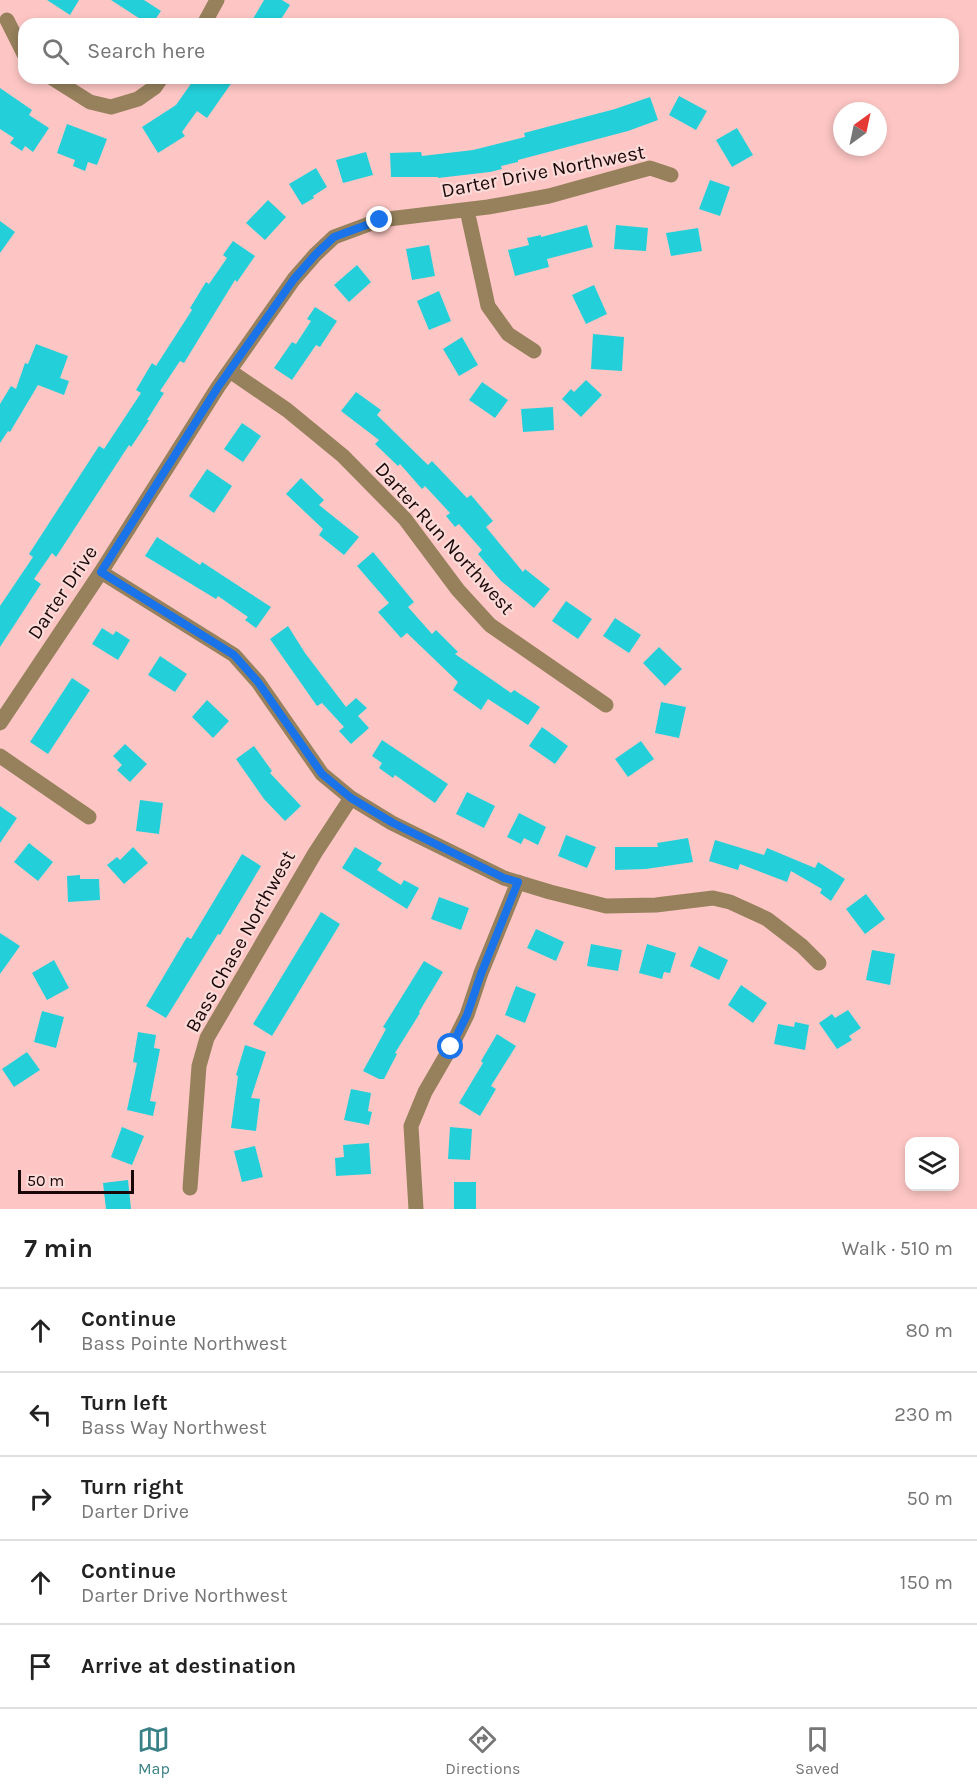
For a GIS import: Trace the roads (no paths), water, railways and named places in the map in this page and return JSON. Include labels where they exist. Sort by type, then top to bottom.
[{"type":"street","points":[[207,18],[217,0]]},
{"type":"street","points":[[7,20],[18,42]]},
{"type":"street","points":[[62,84],[90,102],[111,107],[138,99],[157,84]]},
{"type":"street","name":"Darter Drive Northwest","points":[[157,484],[230,370],[294,279],[334,237],[380,220],[467,210],[549,196],[650,168],[671,175]]},
{"type":"street","points":[[467,210],[488,306],[508,334],[534,351]]},
{"type":"street","name":"Darter Run Northwest","points":[[230,370],[287,410],[342,456],[405,519],[458,590],[490,626],[606,705]]},
{"type":"street","name":"Darter Drive","points":[[0,723],[157,484]]},
{"type":"street","points":[[101,572],[234,655],[258,682],[322,774],[351,798],[393,823],[504,878],[606,906],[656,905],[713,898],[730,902],[767,919],[802,946],[819,963]]},
{"type":"street","points":[[0,756],[89,817]]},
{"type":"street","name":"Bass Chase Northwest","points":[[190,1188],[199,1066],[207,1038],[315,853],[351,798]]},
{"type":"street","points":[[416,1209],[411,1126],[425,1092],[467,1015],[518,882]]}]
